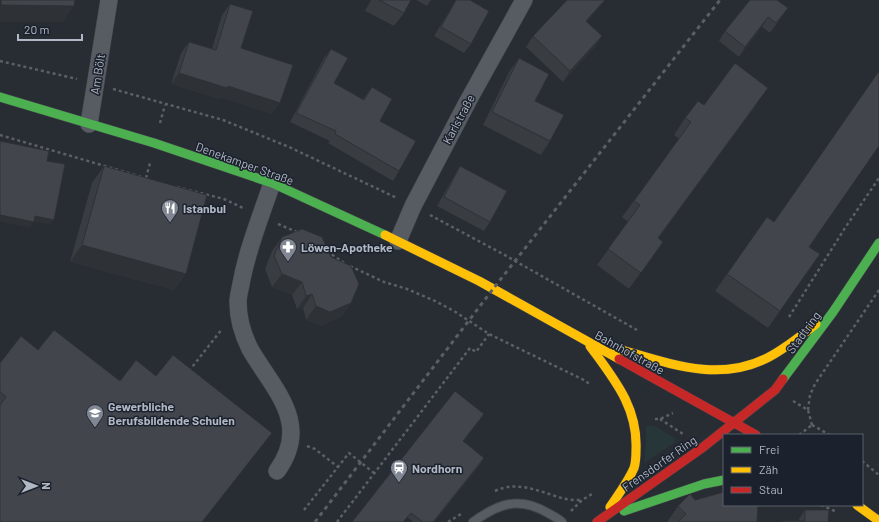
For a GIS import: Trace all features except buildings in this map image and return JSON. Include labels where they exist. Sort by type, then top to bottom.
[{"type":"street","name":"Am Bölt","points":[[89,124],[109,0]]},
{"type":"street","name":"Karlstraße","points":[[398,241],[413,206],[468,101],[524,0]]},
{"type":"street","name":"Denekamper Straße","points":[[0,97],[154,144],[272,183],[398,241],[493,289]]},
{"type":"street","points":[[272,183],[243,272],[238,302],[241,327],[250,348],[281,396],[290,420],[292,439],[285,460],[277,471]]},
{"type":"street","name":"Stadtring","points":[[735,423],[775,390],[833,312],[879,243]]},
{"type":"street","name":"Bahnhofstraße","points":[[493,289],[754,434]]},
{"type":"street","points":[[585,340],[694,369],[712,370],[734,368],[754,364],[775,354],[833,312]]},
{"type":"street","points":[[585,340],[628,401],[635,421],[637,443],[635,466],[622,489],[600,520]]},
{"type":"street","name":"Frensdorfer Ring","points":[[600,520],[735,423]]},
{"type":"street","points":[[600,520],[704,484],[723,480]]},
{"type":"street","points":[[858,506],[879,521]]},
{"type":"lane","points":[[473,522],[496,508],[508,504],[528,503],[562,522]]},
{"type":"path","points":[[0,61],[95,83],[165,105],[223,120],[289,147],[413,206],[501,253],[642,333]]},
{"type":"path","points":[[0,135],[153,180]]},
{"type":"path","points":[[787,319],[879,178]]},
{"type":"path","points":[[174,186],[224,199],[302,235]]},
{"type":"path","points":[[322,247],[344,263],[377,279],[407,289],[435,301],[489,334],[586,381],[590,385]]},
{"type":"path","points":[[808,410],[810,395],[815,384],[879,290]]},
{"type":"path","points":[[188,373],[222,329],[240,322]]},
{"type":"path","points":[[336,522],[470,348],[476,352],[489,334]]},
{"type":"path","points":[[800,434],[812,425],[828,434]]},
{"type":"path","points":[[292,439],[315,449],[338,467]]},
{"type":"path","points":[[304,510],[349,453],[374,473]]},
{"type":"path","points":[[863,462],[879,475]]},
{"type":"shaded area","points":[[646,425],[657,427],[676,439],[674,443],[644,463],[646,442]]},
{"type":"railway","points":[[315,522],[493,289],[720,0]]},
{"type":"traffic: fast","points":[[0,97],[154,143],[272,183],[385,235]]},
{"type":"traffic: fast","points":[[783,379],[833,312],[879,243]]},
{"type":"traffic: fast","points":[[624,511],[704,484],[723,480]]},
{"type":"traffic: slow","points":[[385,235],[479,281],[619,359]]},
{"type":"traffic: slow","points":[[615,348],[692,368],[711,370],[731,369],[750,365],[769,357],[787,346],[816,324]]},
{"type":"traffic: slow","points":[[590,346],[608,370],[623,394],[629,407],[636,435],[636,457],[634,468],[610,507]]},
{"type":"traffic: slow","points":[[858,506],[879,521]]},
{"type":"traffic: jam","points":[[619,359],[754,434]]},
{"type":"traffic: jam","points":[[597,522],[702,448],[775,390],[783,379]]},
{"type":"place","name":"Istanbul","points":[[170,223]]},
{"type":"place","name":"Löwen-Apotheke","points":[[288,262]]},
{"type":"place","name":"Gewerbliche Berufsbildende Schulen","points":[[95,428]]},
{"type":"place","name":"Nordhorn","points":[[399,483]]}]
